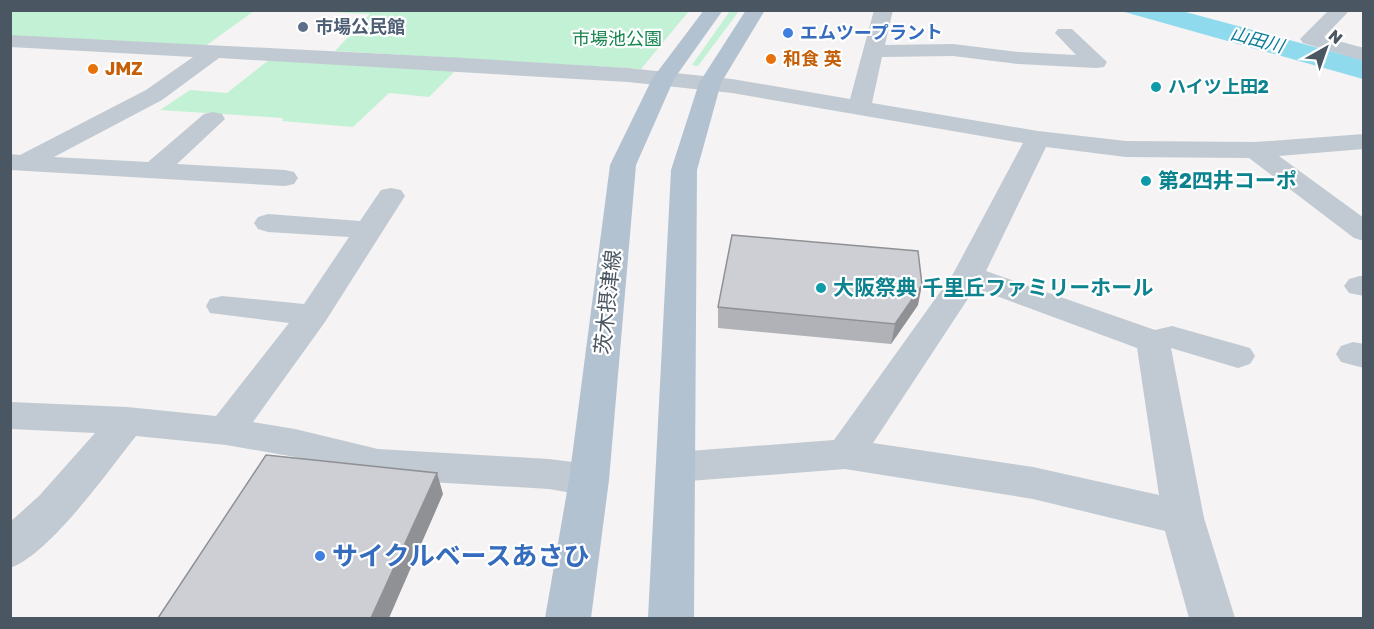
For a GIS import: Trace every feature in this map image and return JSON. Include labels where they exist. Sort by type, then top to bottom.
[{"type":"main road","name":"茨木摂津線","points":[[568,618],[589,480],[623,165],[663,79],[714,10]]},
{"type":"main road","points":[[672,618],[684,170],[710,83],[756,10]]},
{"type":"street","points":[[859,107],[884,10]]},
{"type":"street","points":[[1341,10],[1310,39],[1364,55]]},
{"type":"street","points":[[875,51],[953,50],[1019,58],[1096,62],[1065,33]]},
{"type":"street","points":[[10,41],[465,64],[710,83],[1038,138],[1126,149],[1255,150],[1364,141]]},
{"type":"street","points":[[15,165],[154,95],[213,52]]},
{"type":"street","points":[[153,171],[213,120]]},
{"type":"street","points":[[845,454],[968,275],[1038,138]]},
{"type":"street","points":[[1255,150],[1364,232]]},
{"type":"street","points":[[15,165],[285,178]]},
{"type":"street","points":[[226,431],[313,315],[391,196]]},
{"type":"street","points":[[268,223],[369,230]]},
{"type":"street","points":[[968,275],[1153,342],[1172,337],[1238,356]]},
{"type":"street","points":[[222,306],[313,315]]},
{"type":"street","points":[[1153,342],[1183,518],[1212,618]]},
{"type":"street","points":[[10,415],[127,421],[226,431],[295,443],[378,464],[549,474],[589,480]]},
{"type":"street","points":[[10,550],[54,508],[127,421]]},
{"type":"street","points":[[676,467],[845,454],[1033,483],[1183,518]]},
{"type":"green space","points":[[10,11],[254,11],[204,47],[11,37]]},
{"type":"green space","name":"市場池公園","points":[[310,11],[689,11],[641,69],[335,51],[370,14]]},
{"type":"green space","points":[[730,11],[739,11],[698,66],[692,65]]},
{"type":"green space","points":[[270,59],[456,70],[429,97],[389,93],[353,127],[282,121],[283,118],[160,110],[190,90],[227,93]]},
{"type":"water","name":"山田川","points":[[1121,11],[1182,11],[1363,60],[1363,79]]},
{"type":"building","name":"大阪祭典 千里丘ファミリーホール","points":[[732,235],[918,251],[922,285],[895,324],[718,307]]},
{"type":"building","name":"サイクルベースあさひ","points":[[266,455],[437,473],[371,618],[158,618]]},
{"type":"place","name":"市場公民館","points":[[303,27]]},
{"type":"place","name":"エムツープラント","points":[[788,33]]},
{"type":"place","name":"和食 英","points":[[771,59]]},
{"type":"place","name":"JMZ","points":[[93,69]]},
{"type":"place","name":"ハイツ上田2","points":[[1156,87]]},
{"type":"place","name":"第2四井コーポ","points":[[1146,181]]},
{"type":"place","name":"大阪祭典 千里丘ファミリーホール","points":[[821,288]]},
{"type":"place","name":"サイクルベースあさひ","points":[[320,556]]}]
